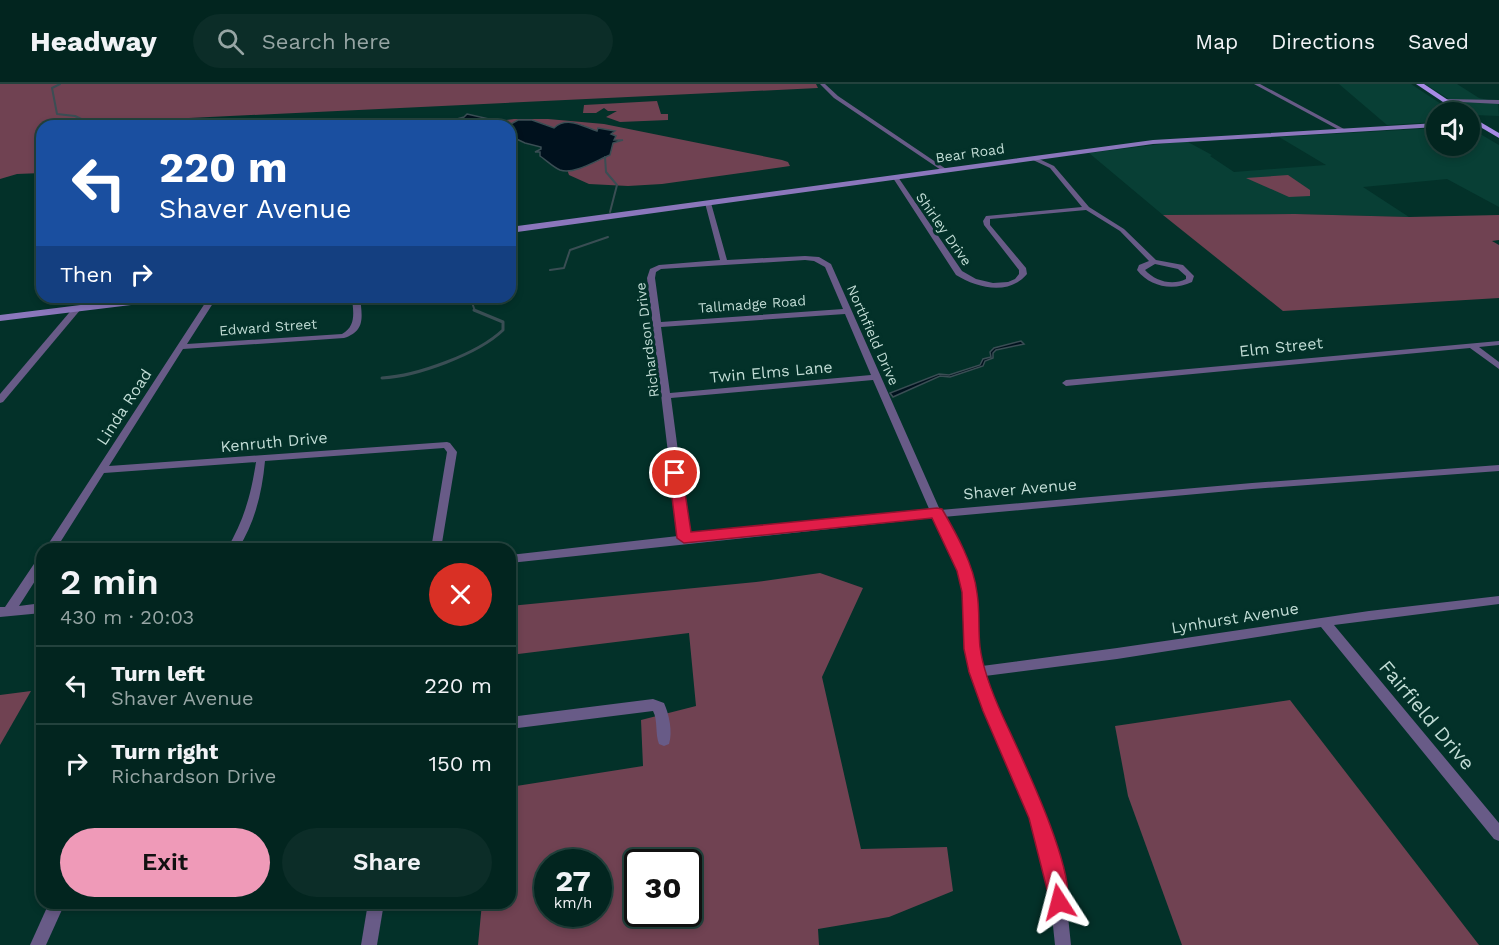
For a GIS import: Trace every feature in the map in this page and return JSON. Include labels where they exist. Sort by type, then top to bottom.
[{"type":"main road","points":[[1419,84],[1446,102]]},
{"type":"main road","points":[[1480,123],[1499,123]]},
{"type":"main road","name":"Bear Road","points":[[516,229],[1178,140],[1426,125]]},
{"type":"main road","points":[[1480,126],[1499,136]]},
{"type":"main road","points":[[0,318],[124,303]]},
{"type":"street","points":[[822,84],[946,171]]},
{"type":"street","points":[[1256,84],[1341,129]]},
{"type":"street","points":[[1443,100],[1499,102]]},
{"type":"street","points":[[1035,159],[1057,172],[1087,208],[1122,230],[1154,262],[1180,267],[1186,271],[1189,280],[1185,283],[1168,284],[1150,279],[1141,270],[1147,264],[1154,262]]},
{"type":"street","name":"Shirley Drive","points":[[896,178],[959,273],[975,282],[988,285],[1014,283],[1023,274],[1023,270],[987,225],[988,217],[1087,208]]},
{"type":"street","points":[[708,203],[724,262]]},
{"type":"street","name":"Northfield Drive","points":[[724,262],[816,259],[828,266],[964,571],[970,592],[972,649],[977,672],[1039,818],[1056,878],[1063,945]]},
{"type":"street","name":"Richardson Drive","points":[[684,538],[651,279],[653,271],[659,267],[724,262]]},
{"type":"street","name":"Linda Road","points":[[54,543],[209,303]]},
{"type":"street","name":"Edward Street","points":[[181,347],[344,336],[356,329],[358,324],[356,303]]},
{"type":"street","points":[[0,400],[77,309]]},
{"type":"street","name":"Tallmadge Road","points":[[658,325],[847,311]]},
{"type":"street","name":"Elm Street","points":[[1066,383],[1499,343]]},
{"type":"street","points":[[1471,345],[1499,366]]},
{"type":"street","name":"Twin Elms Lane","points":[[667,396],[877,377]]},
{"type":"street","name":"Kenruth Drive","points":[[101,470],[434,444],[449,446],[452,452],[437,543]]},
{"type":"street","points":[[235,543],[249,517],[256,497],[261,458]]},
{"type":"street","name":"Shaver Avenue","points":[[516,558],[937,512],[1340,478],[1499,468]]},
{"type":"street","points":[[4,612],[36,569]]},
{"type":"street","name":"Lynhurst Avenue","points":[[977,672],[1079,660],[1324,622],[1497,603]]},
{"type":"street","points":[[4,612],[36,609]]},
{"type":"street","name":"Fairfield Drive","points":[[1324,622],[1499,834]]},
{"type":"street","points":[[516,722],[653,705],[658,707],[662,715],[664,740]]},
{"type":"street","points":[[38,945],[54,909]]},
{"type":"street","points":[[369,945],[375,909]]},
{"type":"shaded area","points":[[0,84],[816,84],[818,88],[148,120],[36,120],[36,173],[17,174],[0,179]]},
{"type":"shaded area","points":[[1339,84],[1411,84],[1438,102],[1426,102],[1426,123],[1387,125]]},
{"type":"shaded area","points":[[1425,84],[1457,84],[1479,98],[1498,102],[1499,116],[1480,115],[1480,102],[1453,102]]},
{"type":"shaded area","points":[[657,101],[661,114],[668,114],[668,120],[620,122],[606,117],[617,111],[608,111],[604,108],[596,113],[583,113],[584,105]]},
{"type":"shaded area","points":[[548,119],[604,124],[782,160],[788,162],[790,166],[662,184],[628,186],[589,184],[569,175],[564,161],[516,131],[516,120],[506,120]]},
{"type":"shaded area","points":[[1426,129],[1426,156],[1480,156],[1480,134],[1499,145],[1499,207],[1447,179],[1363,187],[1409,217],[1295,214],[1163,215],[1089,153],[1186,141],[1212,155],[1210,156],[1234,172],[1326,165],[1279,137]]},
{"type":"shaded area","points":[[1288,175],[1310,190],[1310,196],[1289,197],[1246,178]]},
{"type":"shaded area","points":[[1295,214],[1409,217],[1499,215],[1499,240],[1492,241],[1499,245],[1499,298],[1283,311],[1163,215]]},
{"type":"shaded area","points":[[820,573],[863,588],[822,677],[861,849],[947,847],[953,891],[889,917],[818,929],[819,945],[478,945],[481,909],[516,909],[516,786],[643,766],[641,720],[696,706],[689,633],[516,654],[516,605],[756,582]]},
{"type":"shaded area","points":[[31,691],[0,745],[0,695]]},
{"type":"shaded area","points":[[1290,700],[1479,945],[1182,945],[1128,796],[1115,726]]},
{"type":"water","points":[[467,114],[493,120],[453,120]]},
{"type":"water","points":[[518,120],[532,120],[554,128],[559,124],[575,123],[597,131],[598,128],[615,131],[611,134],[616,136],[614,140],[623,140],[613,143],[610,155],[579,169],[566,171],[552,165],[540,156],[540,152],[535,152],[541,147],[516,139],[516,121]]},
{"type":"water","points":[[1021,341],[1024,344],[996,350],[993,358],[985,361],[983,366],[950,377],[940,376],[893,397],[890,393],[939,374],[949,375],[980,365],[983,359],[991,357],[990,352],[994,348]]},
{"type":"waterway","points":[[60,84],[52,88],[57,114],[75,116],[83,120]]},
{"type":"waterway","points":[[605,157],[606,172],[617,185],[610,212]]},
{"type":"waterway","points":[[550,270],[564,268],[570,250],[608,237]]},
{"type":"waterway","points":[[472,303],[475,310]]},
{"type":"waterway","points":[[382,378],[412,373],[446,362],[478,347],[503,330],[503,322],[475,310]]},
{"type":"route","points":[[675,473],[684,538],[937,512],[964,571],[970,592],[972,649],[977,672],[1039,818],[1056,878],[1059,902]]}]
